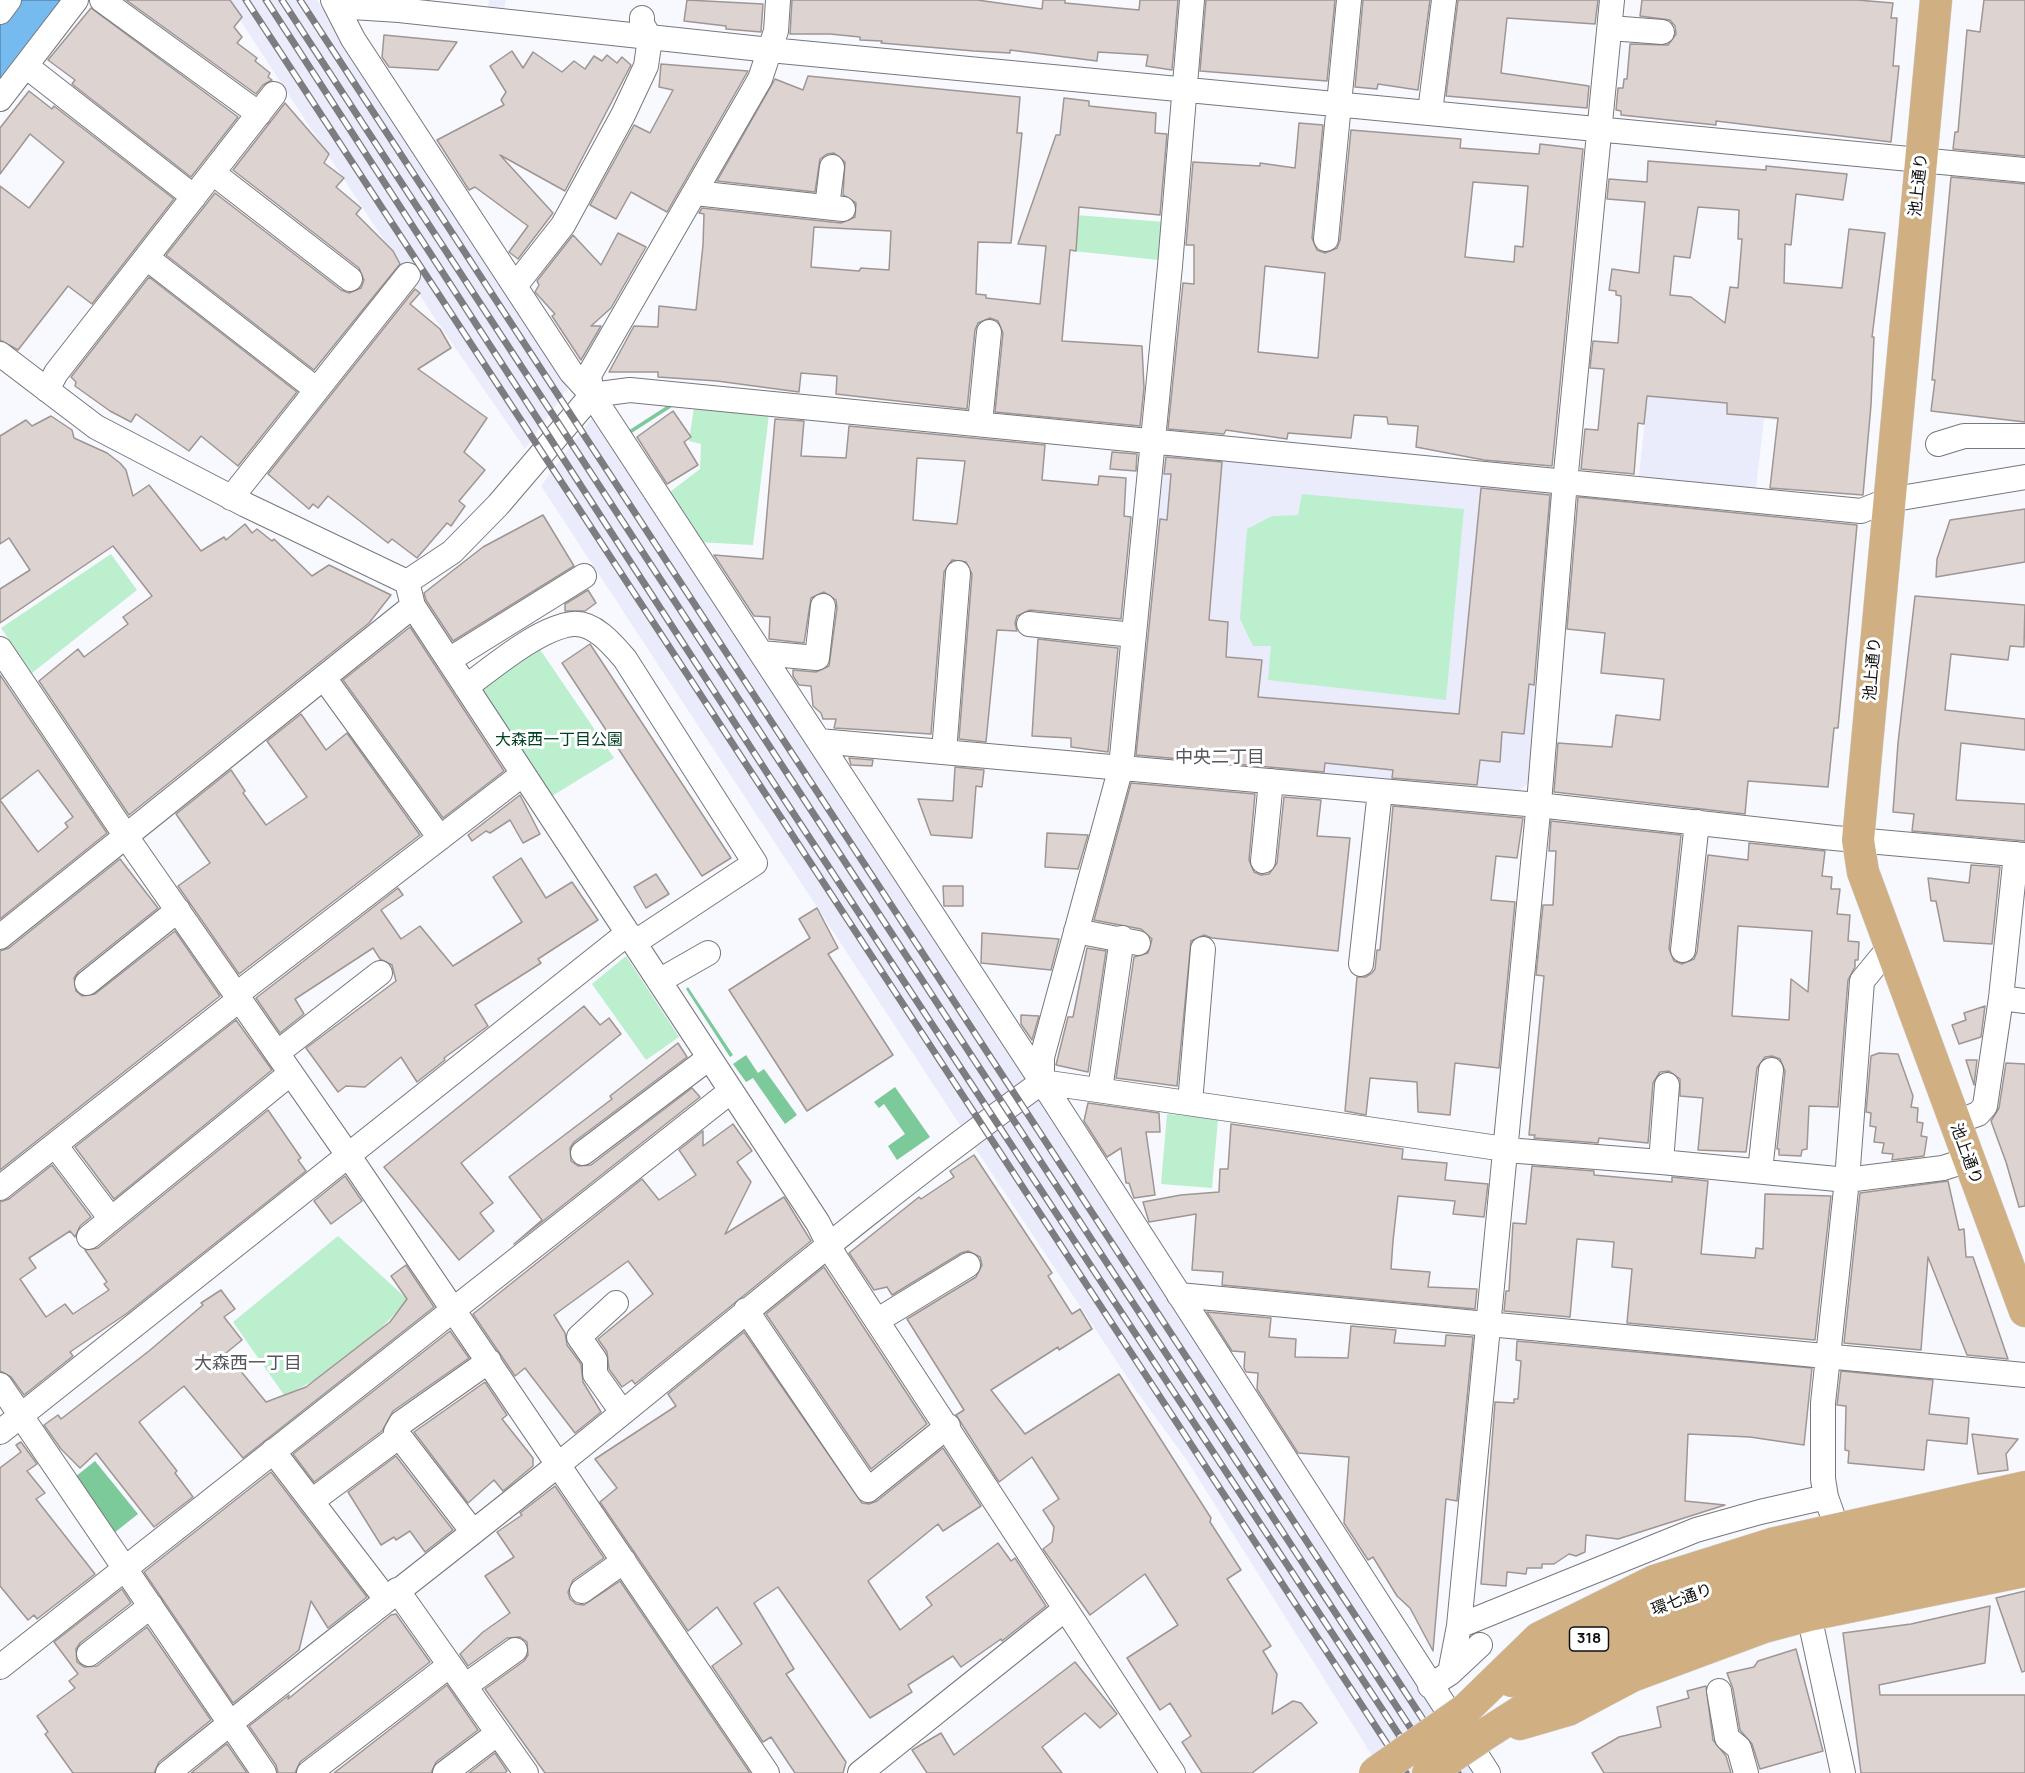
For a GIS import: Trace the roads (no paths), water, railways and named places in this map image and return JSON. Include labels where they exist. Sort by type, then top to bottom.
[{"type":"main road","name":"池上通り","points":[[1936,0],[1858,840],[1863,872],[1968,1160],[2024,1304]]},
{"type":"main road","points":[[1466,1709],[1539,1638],[1654,1581],[1712,1561],[1837,1528],[2025,1487]]},
{"type":"main road","name":"環七通り","points":[[1428,1773],[1484,1735],[1591,1670],[1685,1626],[2025,1516]]},
{"type":"main road","name":"環七通り","points":[[1375,1773],[1466,1709],[1560,1654],[1655,1609],[1765,1573],[2025,1543]]},
{"type":"main road","points":[[1484,1735],[1568,1710],[1632,1676],[1720,1641],[1809,1615],[2025,1571]]},
{"type":"street","points":[[0,12],[9,0]]},
{"type":"street","points":[[0,99],[76,0]]},
{"type":"street","points":[[102,0],[259,114]]},
{"type":"street","points":[[592,395],[589,375],[760,79],[776,31],[778,0]]},
{"type":"street","points":[[1042,1082],[1042,1057],[1121,767],[1170,266],[1192,0]]},
{"type":"street","points":[[1326,239],[1348,0]]},
{"type":"street","points":[[1430,112],[1444,0]]},
{"type":"street","points":[[1450,1674],[1458,1626],[1487,1325],[1485,1261],[1504,1148],[1612,0]]},
{"type":"street","points":[[1488,1773],[819,741],[592,395],[571,372],[353,39],[335,3],[447,8],[646,28],[770,50],[2025,170]]},
{"type":"street","points":[[515,286],[563,225],[623,116],[646,66],[646,28]]},
{"type":"street","points":[[1610,28],[1662,32]]},
{"type":"street","points":[[26,66],[194,197]]},
{"type":"street","points":[[47,390],[56,373],[274,94]]},
{"type":"street","points":[[695,193],[835,208],[832,166]]},
{"type":"street","points":[[213,172],[350,279]]},
{"type":"street","points":[[147,258],[308,383]]},
{"type":"street","points":[[231,498],[408,275]]},
{"type":"street","points":[[980,423],[989,332]]},
{"type":"street","points":[[0,354],[96,427],[231,498],[407,582]]},
{"type":"street","points":[[407,582],[452,552],[498,505],[592,395],[630,390],[1861,511],[1889,500],[2025,477]]},
{"type":"street","points":[[1938,444],[1964,436],[2025,436]]},
{"type":"street","points":[[944,752],[958,573]]},
{"type":"street","points":[[449,660],[584,576]]},
{"type":"street","points":[[407,582],[413,606],[830,1243],[835,1257],[948,1426],[1065,1610],[1087,1634],[1129,1722],[1173,1773]]},
{"type":"street","points":[[0,938],[413,606]]},
{"type":"street","points":[[761,653],[817,658],[823,606]]},
{"type":"street","points":[[0,1432],[348,1154],[631,938],[755,863],[625,659],[591,629],[574,624],[549,632],[523,647],[466,687]]},
{"type":"street","points":[[1029,624],[1133,635]]},
{"type":"street","points":[[0,649],[127,837],[348,1154],[767,1773]]},
{"type":"street","points":[[324,678],[440,838]]},
{"type":"street","points":[[819,741],[1380,790],[1858,840],[2021,854],[2013,1000],[1985,1106],[1978,1114],[1955,1122]]},
{"type":"street","points":[[0,1188],[238,997],[523,774]]},
{"type":"street","points":[[1263,861],[1271,781]]},
{"type":"street","points":[[1361,964],[1380,790]]},
{"type":"street","points":[[1683,950],[1697,822]]},
{"type":"street","points":[[87,983],[178,910]]},
{"type":"street","points":[[1076,931],[1130,940],[1100,1090]]},
{"type":"street","points":[[1837,1528],[1826,1497],[1823,1479],[1822,1403],[1847,1180],[1862,981],[1890,947]]},
{"type":"street","points":[[1190,1103],[1203,949]]},
{"type":"street","points":[[659,981],[708,953]]},
{"type":"street","points":[[277,1053],[380,973]]},
{"type":"street","points":[[583,1153],[709,1058]]},
{"type":"street","points":[[1760,1171],[1771,1070]]},
{"type":"street","points":[[89,1237],[291,1073]]},
{"type":"street","points":[[168,1773],[559,1464],[830,1243],[966,1136],[1042,1082],[1504,1148],[1847,1180],[1943,1168],[1968,1160]]},
{"type":"street","points":[[1661,1162],[1667,1085]]},
{"type":"street","points":[[0,1667],[731,1091]]},
{"type":"street","points":[[55,1144],[111,1219]]},
{"type":"street","points":[[878,1320],[968,1265]]},
{"type":"street","points":[[1179,1295],[1487,1325],[1828,1354],[2025,1375]]},
{"type":"street","points":[[616,1303],[579,1337],[595,1360],[595,1374],[622,1412]]},
{"type":"street","points":[[747,1310],[868,1490],[948,1426]]},
{"type":"street","points":[[473,1532],[396,1432],[401,1423],[489,1361]]},
{"type":"street","points":[[0,1385],[264,1773]]},
{"type":"street","points":[[312,1501],[398,1437]]},
{"type":"street","points":[[273,1451],[312,1501],[450,1665],[526,1773]]},
{"type":"street","points":[[1458,1626],[1696,1530],[1826,1497]]},
{"type":"street","points":[[582,1591],[624,1561]]},
{"type":"street","points":[[88,1654],[151,1605]]},
{"type":"street","points":[[860,1773],[1065,1610]]},
{"type":"street","points":[[1809,1615],[1843,1773]]},
{"type":"street","points":[[1430,1686],[1450,1674],[1479,1645]]},
{"type":"street","points":[[465,1686],[515,1650]]},
{"type":"street","points":[[309,1773],[450,1665]]},
{"type":"street","points":[[1719,1691],[1727,1738],[1739,1748],[1746,1773]]},
{"type":"street","points":[[445,1773],[498,1733]]},
{"type":"water","points":[[17,0],[66,0],[0,86],[0,22]]},
{"type":"railway","points":[[246,0],[1406,1773]]},
{"type":"railway","points":[[266,0],[784,799],[1424,1773]]},
{"type":"railway","points":[[282,0],[1440,1773]]},
{"type":"railway","points":[[300,0],[1458,1773]]},
{"type":"district","name":"中央二丁目","points":[[1220,758]]},
{"type":"district","name":"大森西一丁目","points":[[248,1364]]},
{"type":"park label","name":"大森西一丁目公園","points":[[559,741]]}]
